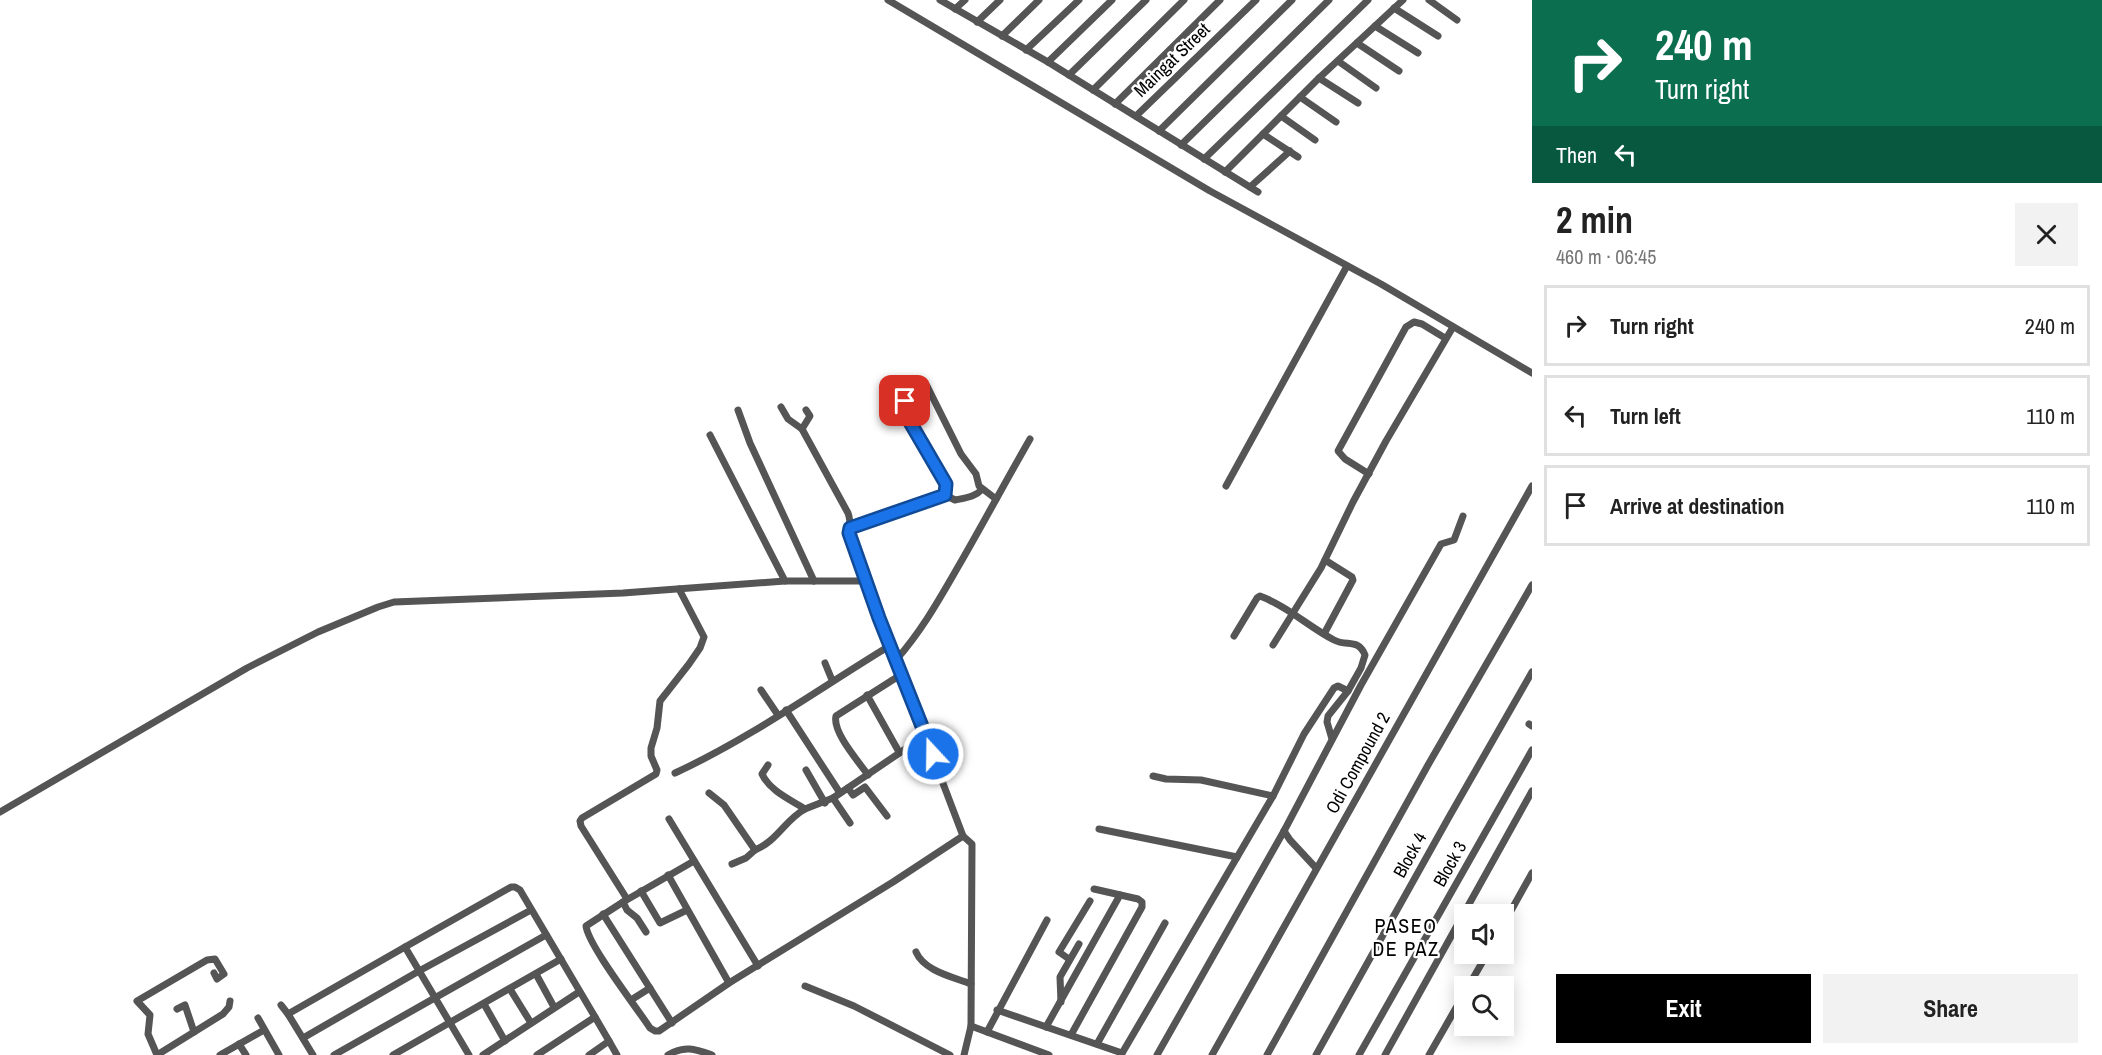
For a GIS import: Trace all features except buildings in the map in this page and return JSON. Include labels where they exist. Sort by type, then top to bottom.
[{"type":"street","points":[[888,0],[1210,191],[1347,266],[1532,373]]},
{"type":"street","points":[[940,0],[1048,62],[1258,192]]},
{"type":"street","points":[[956,9],[965,0]]},
{"type":"street","points":[[977,22],[999,0]]},
{"type":"street","points":[[1002,36],[1039,0]]},
{"type":"street","points":[[1026,50],[1079,0]]},
{"type":"street","points":[[1048,62],[1112,0]]},
{"type":"street","points":[[1069,75],[1146,0]]},
{"type":"street","points":[[1093,90],[1184,0]]},
{"type":"street","points":[[1115,104],[1220,0]]},
{"type":"street","name":"Maingat Street","points":[[1136,117],[1256,0]]},
{"type":"street","points":[[1159,131],[1292,0]]},
{"type":"street","points":[[1181,145],[1329,0]]},
{"type":"street","points":[[1204,159],[1368,0]]},
{"type":"street","points":[[1225,172],[1319,78],[1403,0]]},
{"type":"street","points":[[1429,0],[1457,20]]},
{"type":"street","points":[[1394,8],[1438,36]]},
{"type":"street","points":[[1375,26],[1418,53]]},
{"type":"street","points":[[1357,43],[1399,71]]},
{"type":"street","points":[[1338,61],[1376,88]]},
{"type":"street","points":[[1319,78],[1358,103]]},
{"type":"street","points":[[1300,97],[1336,122]]},
{"type":"street","points":[[1281,116],[1315,140]]},
{"type":"street","points":[[1263,134],[1298,157]]},
{"type":"street","points":[[1250,187],[1290,151]]},
{"type":"street","points":[[1226,486],[1347,266]]},
{"type":"street","points":[[1369,474],[1345,459],[1338,451],[1407,327],[1414,322],[1422,324],[1445,338]]},
{"type":"street","points":[[1273,645],[1325,560],[1369,474],[1453,327]]},
{"type":"street","points":[[927,386],[961,454],[976,474],[977,481],[982,489],[996,499]]},
{"type":"street","points":[[905,401],[907,417],[946,484],[945,495]]},
{"type":"street","points":[[781,407],[788,419],[802,429],[848,513],[851,522],[850,540],[963,836],[972,844],[971,1026],[964,1055]]},
{"type":"street","points":[[738,410],[750,443],[814,580]]},
{"type":"street","points":[[802,429],[810,416],[806,410]]},
{"type":"street","points":[[710,435],[785,582]]},
{"type":"street","points":[[896,660],[923,627],[990,513],[1030,439]]},
{"type":"street","name":"Odi Compound 2","points":[[1212,1055],[1532,486]]},
{"type":"street","points":[[850,528],[945,495],[955,500],[972,496],[982,489]]},
{"type":"street","points":[[1157,1055],[1284,831],[1347,711],[1441,544],[1454,540],[1463,516]]},
{"type":"street","points":[[1324,634],[1353,580],[1352,577],[1325,560]]},
{"type":"street","points":[[0,812],[247,668],[318,632],[378,606],[394,602],[623,593],[814,580],[866,581]]},
{"type":"street","points":[[1267,1055],[1428,765],[1532,585]]},
{"type":"street","points":[[646,932],[637,918],[627,910],[625,900],[580,821],[656,774],[651,748],[657,728],[660,701],[693,659],[704,637],[679,589]]},
{"type":"street","points":[[1234,636],[1260,596],[1338,642],[1355,643],[1363,650],[1365,659],[1348,691],[1328,716],[1327,722],[1332,739]]},
{"type":"street","points":[[675,773],[715,754],[891,645]]},
{"type":"street","points":[[825,663],[832,680]]},
{"type":"street","name":"Block 4","points":[[1316,1055],[1532,672]]},
{"type":"street","points":[[868,775],[837,730],[835,721],[837,714],[902,674]]},
{"type":"street","points":[[997,1010],[1122,1054],[1273,796],[1294,750],[1334,688],[1338,686],[1348,691]]},
{"type":"street","points":[[761,690],[778,715]]},
{"type":"street","points":[[867,695],[899,752]]},
{"type":"street","points":[[1343,698],[1347,711]]},
{"type":"street","points":[[786,710],[840,793]]},
{"type":"street","points":[[732,864],[746,858],[776,838],[785,824],[804,809],[825,803],[926,735]]},
{"type":"street","name":"Block 3","points":[[1359,1055],[1532,750]]},
{"type":"street","points":[[768,765],[762,774],[768,784],[804,809]]},
{"type":"street","points":[[806,770],[825,803]]},
{"type":"street","points":[[1153,776],[1166,779],[1201,780],[1273,796]]},
{"type":"street","points":[[848,788],[853,795],[865,787],[887,816]]},
{"type":"street","points":[[1385,1055],[1532,791]]},
{"type":"street","points":[[709,793],[724,805],[755,850]]},
{"type":"street","points":[[833,798],[850,823]]},
{"type":"street","points":[[669,819],[758,966]]},
{"type":"street","points":[[1100,829],[1237,857]]},
{"type":"street","points":[[1284,831],[1316,868]]},
{"type":"street","points":[[694,861],[625,900],[588,924],[586,929],[631,1000],[652,1029],[659,1031],[729,983],[963,836]]},
{"type":"street","points":[[1514,905],[1532,873]]},
{"type":"street","points":[[668,876],[729,983]]},
{"type":"street","points":[[288,1014],[511,886],[518,888],[617,1055]]},
{"type":"street","points":[[1071,1035],[1142,907],[1142,902],[1138,899],[1094,890]]},
{"type":"street","points":[[641,891],[660,923],[687,910]]},
{"type":"street","points":[[1046,1027],[1120,895]]},
{"type":"street","points":[[1069,959],[1059,952],[1090,901]]},
{"type":"street","points":[[303,1038],[418,971],[531,910]]},
{"type":"street","points":[[603,914],[672,1023]]},
{"type":"street","points":[[987,1032],[1047,920]]},
{"type":"street","points":[[1097,1044],[1165,923]]},
{"type":"street","points":[[333,1055],[546,935]]},
{"type":"street","points":[[1061,1002],[1060,977],[1079,944]]},
{"type":"street","points":[[405,947],[468,1055]]},
{"type":"street","points":[[916,952],[919,959],[927,966],[971,984]]},
{"type":"street","points":[[214,974],[217,979],[224,974],[215,959],[207,960],[137,1001],[150,1015],[148,1034],[157,1055],[194,1032],[227,1004]]},
{"type":"street","points":[[393,1055],[561,959]]},
{"type":"street","points":[[536,974],[554,1007]]},
{"type":"street","points":[[805,986],[854,1006],[950,1055]]},
{"type":"street","points":[[631,1000],[650,988]]},
{"type":"street","points":[[510,989],[531,1023]]},
{"type":"street","points":[[483,1055],[579,992]]},
{"type":"street","points":[[484,1004],[505,1041]]},
{"type":"street","points":[[177,1009],[185,1005],[194,1032]]},
{"type":"street","points":[[281,1005],[313,1055]]},
{"type":"street","points":[[1429,1055],[1454,1011]]},
{"type":"street","points":[[537,1055],[595,1017]]},
{"type":"street","points":[[258,1018],[279,1055]]},
{"type":"street","points":[[971,1026],[1049,1055]]},
{"type":"street","points":[[220,1055],[264,1030]]},
{"type":"street","points":[[589,1055],[609,1041]]},
{"type":"street","points":[[239,1044],[246,1055]]},
{"type":"street","points":[[668,1055],[689,1047],[712,1055]]},
{"type":"district","name":"PASEO DE PAZ","points":[[1406,938]]},
{"type":"route","points":[[905,401],[907,417],[920,435],[946,484],[945,495],[850,528],[849,533],[879,618],[933,754]]}]
